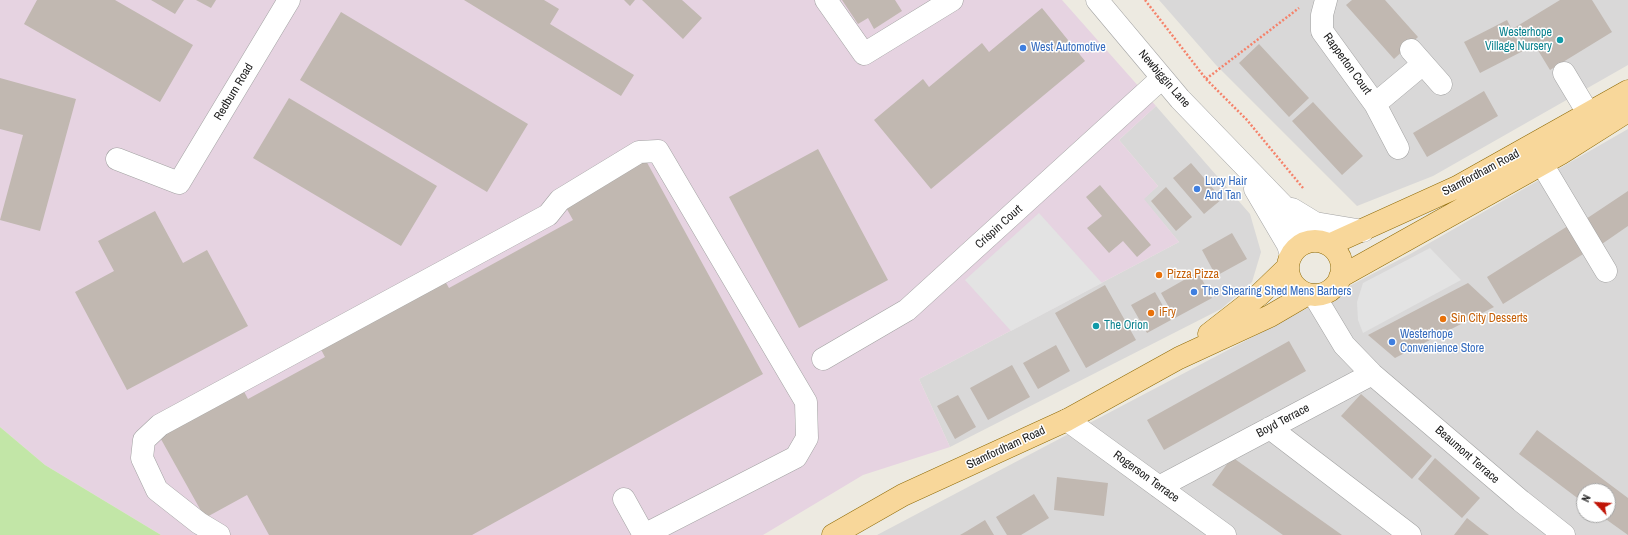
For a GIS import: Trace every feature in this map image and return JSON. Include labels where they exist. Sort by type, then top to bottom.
[{"type":"main road","name":"Stamfordham Road","points":[[1320,243],[1363,231],[1457,187],[1628,92]]},
{"type":"main road","name":"Stamfordham Road","points":[[833,535],[903,495],[1067,420],[1179,358],[1322,290],[1542,164],[1628,112]]},
{"type":"main road","points":[[1303,243],[1320,243],[1336,251],[1341,259],[1342,268],[1322,290],[1296,288],[1291,280],[1290,261],[1303,243]]},
{"type":"main road","name":"Stamfordham Road","points":[[1179,358],[1259,295],[1290,261]]},
{"type":"street","name":"Redburn Road","points":[[117,159],[178,183],[289,0]]},
{"type":"street","points":[[826,0],[864,54],[952,0]]},
{"type":"street","name":"Newbiggin Lane","points":[[1097,0],[1162,78],[1234,155],[1320,243]]},
{"type":"street","name":"Rapperton Court","points":[[1324,8],[1322,31],[1375,104],[1398,148]]},
{"type":"street","name":"Rapperton Court","points":[[1375,104],[1417,57],[1441,84]]},
{"type":"street","points":[[1564,73],[1588,113]]},
{"type":"street","name":"Crispin Court","points":[[823,359],[907,310],[1162,78]]},
{"type":"street","points":[[219,535],[199,523],[158,490],[142,458],[144,440],[160,425],[548,215],[560,200],[639,152],[658,151],[806,402],[807,438],[796,457],[644,535],[624,499]]},
{"type":"street","name":"Newbiggin Lane","points":[[1234,155],[1288,245],[1290,261]]},
{"type":"street","points":[[1542,164],[1606,271]]},
{"type":"street","points":[[1279,201],[1315,223],[1363,231]]},
{"type":"street","points":[[1322,290],[1344,345],[1372,374]]},
{"type":"street","name":"Boyd Terrace","points":[[1159,487],[1372,374]]},
{"type":"street","name":"Beaumont Terrace","points":[[1372,374],[1521,501],[1564,535]]},
{"type":"street","name":"Rogerson Terrace","points":[[1067,420],[1225,535]]},
{"type":"street","points":[[1270,428],[1410,535]]},
{"type":"path","points":[[1145,0],[1206,79],[1301,7],[1324,8]]},
{"type":"shaded area","points":[[0,0],[1062,0],[1156,106],[1119,140],[1158,186],[1144,199],[1179,242],[919,379],[950,447],[863,475],[763,535],[161,535],[45,465],[0,427]]},
{"type":"shaded area","points":[[1159,0],[1628,0],[1628,65],[1433,176],[1357,206],[1216,65]]},
{"type":"shaded area","points":[[1156,106],[1250,214],[1261,252],[1252,282],[1221,309],[950,447],[919,379],[1179,242],[1143,199],[1158,186],[1119,140]]},
{"type":"shaded area","points":[[1628,129],[1628,535],[877,535],[1412,253]]},
{"type":"shaded area","points":[[1039,213],[1102,283],[1011,331],[965,280]]},
{"type":"shaded area","points":[[1430,248],[1461,280],[1363,333],[1358,320],[1357,302],[1363,283]]},
{"type":"green space","points":[[0,427],[45,465],[161,535],[0,535]]},
{"type":"building","points":[[37,0],[115,0],[193,45],[160,102],[24,24]]},
{"type":"building","points":[[151,0],[184,0],[175,14]]},
{"type":"building","points":[[196,0],[216,0],[211,8]]},
{"type":"building","points":[[464,0],[544,0],[559,9],[550,24],[634,75],[621,96]]},
{"type":"building","points":[[624,0],[635,0],[630,6]]},
{"type":"building","points":[[642,0],[682,0],[702,18],[683,39]]},
{"type":"building","points":[[842,0],[895,0],[902,11],[874,29],[868,18],[858,24]]},
{"type":"building","points":[[1352,0],[1385,0],[1418,37],[1394,59],[1346,5]]},
{"type":"building","name":"Westerhope Village Nursery","points":[[1560,0],[1592,0],[1612,32],[1550,70],[1536,47],[1528,52],[1514,28]]},
{"type":"building","points":[[1042,8],[1085,61],[931,189],[874,120],[923,79],[929,87],[982,43],[989,52]]},
{"type":"building","points":[[341,12],[528,124],[487,192],[300,80]]},
{"type":"building","points":[[1507,20],[1523,51],[1480,73],[1464,42]]},
{"type":"building","points":[[1259,44],[1309,98],[1289,117],[1239,63]]},
{"type":"building","points":[[0,78],[76,99],[40,231],[0,220],[23,135],[0,129]]},
{"type":"building","points":[[1484,91],[1498,116],[1427,157],[1413,133]]},
{"type":"building","points":[[289,98],[437,186],[401,246],[253,158]]},
{"type":"building","points":[[1313,102],[1363,156],[1342,175],[1292,121]]},
{"type":"building","points":[[818,149],[888,280],[799,328],[729,197]]},
{"type":"building","points":[[644,157],[763,374],[472,535],[269,535],[247,495],[205,518],[157,432],[241,386],[248,399],[325,357],[317,342],[441,274],[449,288],[573,220],[563,202]]},
{"type":"building","name":"Lucy Hair And Tan","points":[[1191,163],[1222,199],[1204,214],[1173,178]]},
{"type":"building","points":[[1100,185],[1151,245],[1137,257],[1123,241],[1109,253],[1087,228],[1102,216],[1086,197]]},
{"type":"building","points":[[1166,187],[1192,217],[1176,231],[1151,201]]},
{"type":"building","points":[[1628,191],[1628,226],[1599,246],[1583,221]]},
{"type":"building","points":[[155,211],[183,263],[207,250],[248,326],[127,390],[75,292],[114,271],[98,241]]},
{"type":"building","points":[[1571,224],[1588,251],[1503,304],[1487,277]]},
{"type":"building","points":[[1232,233],[1247,259],[1216,276],[1202,250]]},
{"type":"building","points":[[1198,272],[1212,298],[1175,318],[1161,293]]},
{"type":"building","points":[[1468,283],[1494,307],[1395,358],[1368,335]]},
{"type":"building","name":"The Orion","points":[[1105,285],[1136,340],[1086,368],[1055,313]]},
{"type":"building","name":"iFry","points":[[1155,292],[1171,320],[1147,333],[1131,305]]},
{"type":"building","points":[[1289,341],[1306,371],[1164,450],[1147,420]]},
{"type":"building","points":[[1056,345],[1070,371],[1038,389],[1023,363]]},
{"type":"building","points":[[1012,365],[1030,397],[988,420],[970,388]]},
{"type":"building","points":[[1361,394],[1432,456],[1412,479],[1341,416]]},
{"type":"building","points":[[958,395],[976,427],[955,439],[937,406]]},
{"type":"building","points":[[1537,430],[1608,483],[1576,483],[1576,497],[1519,454]]},
{"type":"building","points":[[1232,457],[1342,535],[1283,535],[1212,485]]},
{"type":"building","points":[[1435,458],[1480,498],[1462,518],[1418,479]]},
{"type":"building","points":[[1057,477],[1108,483],[1104,516],[1054,510]]},
{"type":"building","points":[[1616,489],[1628,498],[1628,535],[1611,523],[1616,523]]},
{"type":"building","points":[[1034,494],[1049,518],[1021,535],[1007,535],[996,517]]},
{"type":"building","points":[[1467,518],[1481,529],[1489,535],[1454,535]]},
{"type":"building","points":[[985,520],[994,535],[960,535],[967,531]]},
{"type":"place","name":"Westerhope Village Nursery","points":[[1560,40]]},
{"type":"place","name":"West Automotive","points":[[1023,48]]},
{"type":"place","name":"Lucy Hair And Tan","points":[[1197,189]]},
{"type":"place","name":"Pizza Pizza","points":[[1159,275]]},
{"type":"place","name":"The Shearing Shed Mens Barbers","points":[[1194,292]]},
{"type":"place","name":"iFry","points":[[1151,313]]},
{"type":"place","name":"Sin City Desserts","points":[[1443,319]]},
{"type":"place","name":"The Orion","points":[[1096,326]]},
{"type":"place","name":"Westerhope Convenience Store","points":[[1392,342]]}]
